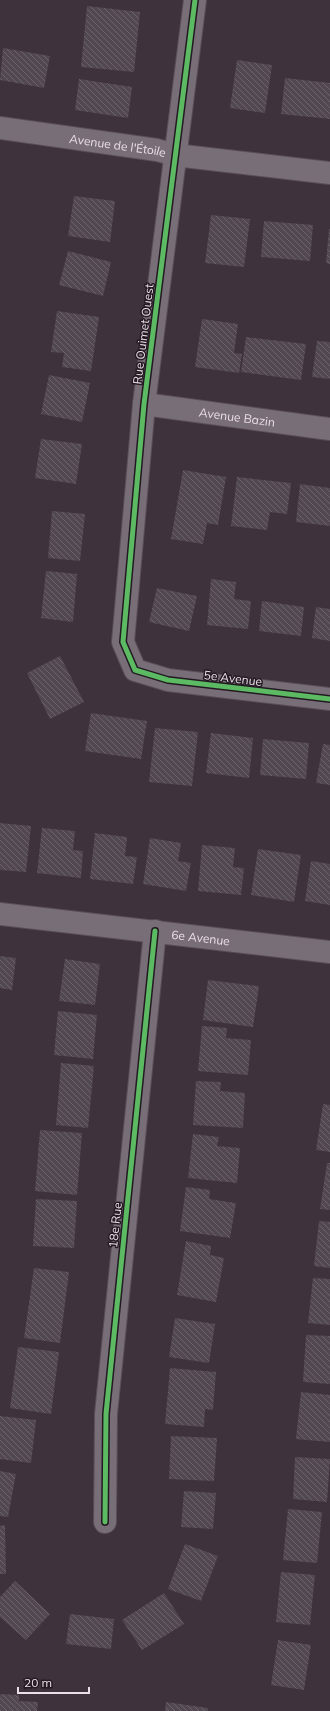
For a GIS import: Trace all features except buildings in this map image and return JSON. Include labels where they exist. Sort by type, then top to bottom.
[{"type":"street","name":"Rue Ouimet Ouest","points":[[135,670],[123,642],[144,404],[195,0]]},
{"type":"street","name":"Avenue de l'Étoile","points":[[0,128],[157,150],[175,155],[330,173]]},
{"type":"street","name":"Avenue Bazin","points":[[144,404],[330,429]]},
{"type":"street","name":"5e Avenue","points":[[135,670],[168,680],[330,699]]},
{"type":"street","name":"6e Avenue","points":[[0,914],[330,952]]},
{"type":"street","name":"18e Rue","points":[[105,1522],[106,1414],[155,931]]},
{"type":"cycle path","points":[[195,0],[144,404],[123,642],[135,670],[168,680],[330,699]]},
{"type":"cycle path","points":[[105,1522],[106,1414],[155,931]]}]
